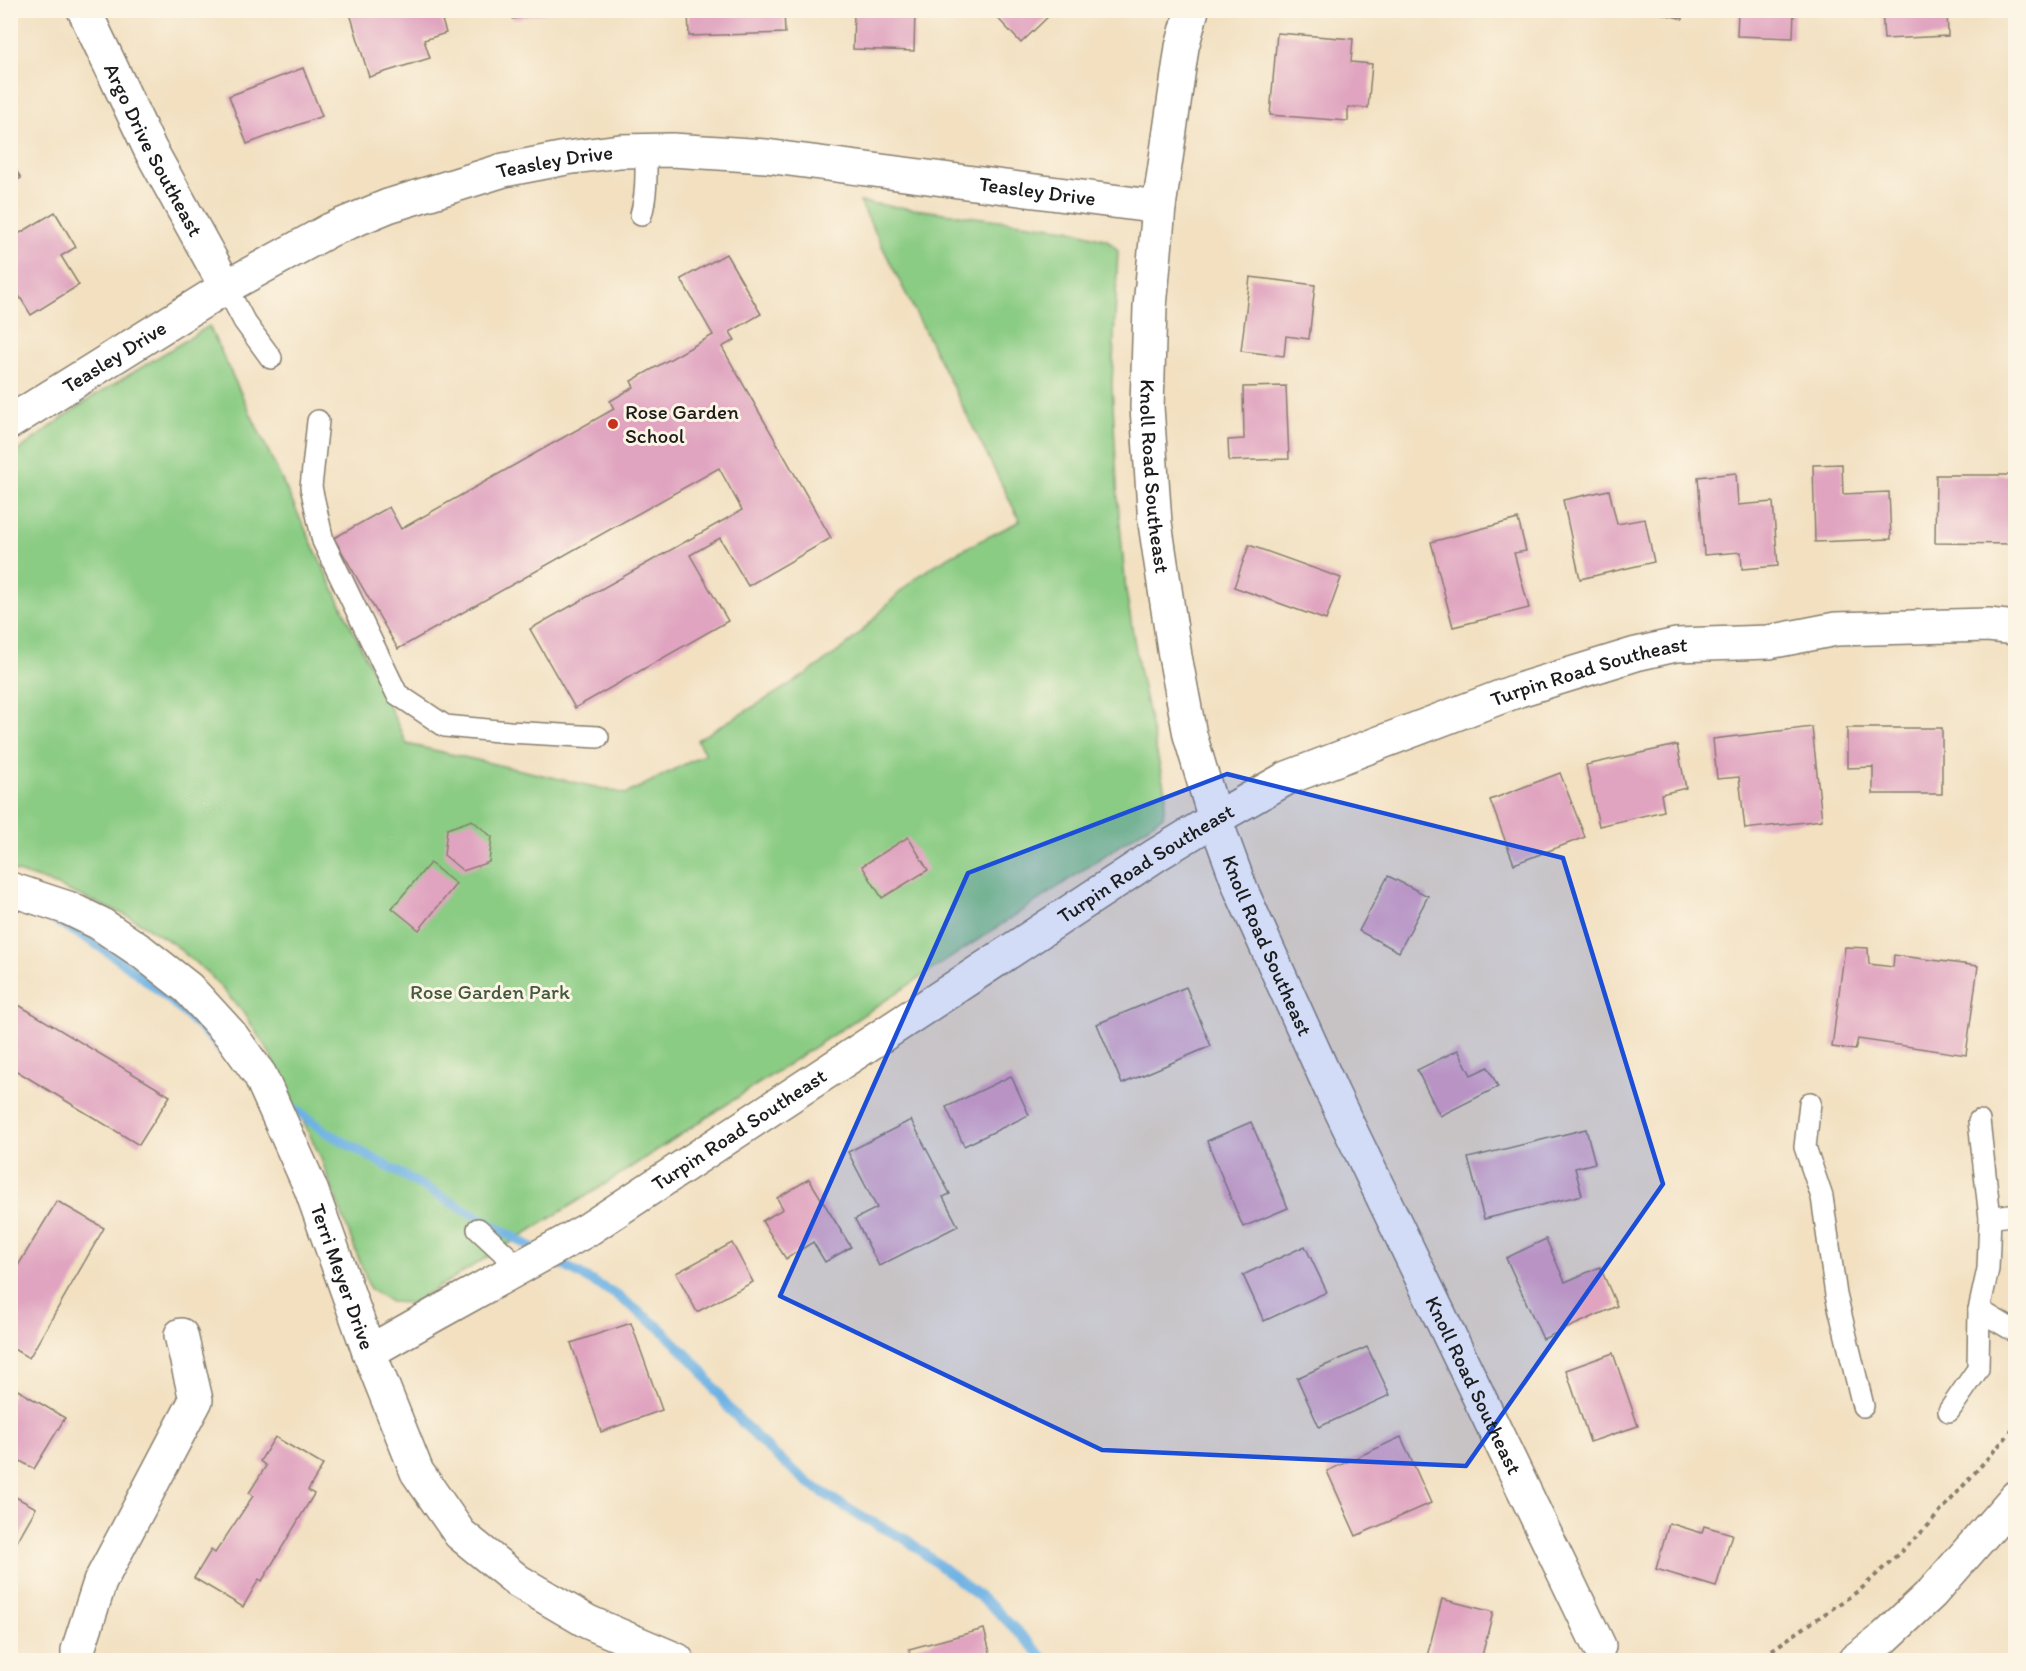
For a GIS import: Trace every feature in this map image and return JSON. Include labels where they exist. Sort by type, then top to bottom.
[{"type":"street","name":"Argo Drive Southeast","points":[[84,10],[150,148],[226,287]]},
{"type":"street","name":"Knoll Road Southeast","points":[[1192,10],[1182,47],[1159,207],[1150,307],[1147,407],[1155,523],[1175,656],[1190,735],[1215,819],[1241,890],[1333,1094],[1599,1646]]},
{"type":"street","name":"Teasley Drive","points":[[10,422],[226,287],[330,231],[419,195],[504,170],[566,158],[620,151],[672,150],[766,156],[1159,207]]},
{"type":"street","name":"Turpin Road Southeast","points":[[369,1352],[587,1230],[1156,855],[1287,778],[1519,690],[1636,654],[1676,645],[1769,642],[1836,629],[1988,625],[2016,628]]},
{"type":"street","name":"Terri Meyer Drive","points":[[10,889],[68,908],[99,922],[141,952],[188,988],[231,1035],[260,1075],[311,1189],[369,1352],[417,1472],[460,1534],[518,1581],[588,1622],[677,1660]]},
{"type":"street","points":[[78,1660],[78,1650],[100,1582],[196,1400],[181,1335]]},
{"type":"street","points":[[1855,1660],[1884,1638],[1932,1593],[2016,1497]]},
{"type":"lane","points":[[641,215],[645,201],[646,151]]},
{"type":"lane","points":[[226,287],[244,321],[270,358]]},
{"type":"lane","points":[[318,421],[311,487],[323,541],[397,694],[445,726],[598,737]]},
{"type":"lane","points":[[1810,1103],[1805,1147],[1822,1197],[1836,1295],[1863,1406]]},
{"type":"lane","points":[[1948,1411],[1978,1369],[1979,1310],[1988,1269],[1990,1218],[1979,1121]]},
{"type":"lane","points":[[1990,1218],[2016,1214]]},
{"type":"lane","points":[[478,1229],[520,1268]]},
{"type":"lane","points":[[1979,1310],[2016,1332]]},
{"type":"path","points":[[1757,1660],[1861,1589],[1926,1528],[2016,1426]]},
{"type":"highlighted area","points":[[1227,774],[1563,858],[1663,1184],[1466,1466],[1102,1450],[780,1296],[968,873]]},
{"type":"green space","name":"Rose Garden Park","points":[[860,202],[1068,229],[1107,240],[1118,250],[1112,384],[1118,502],[1126,591],[1139,669],[1166,796],[1163,816],[599,1188],[413,1303],[391,1302],[370,1289],[320,1156],[269,1052],[242,1011],[210,975],[171,942],[132,918],[48,882],[11,870],[11,456],[86,401],[209,326],[407,744],[626,794],[705,754],[697,740],[826,660],[853,639],[907,586],[927,570],[1020,521]]},
{"type":"building","points":[[349,10],[439,10],[446,33],[424,40],[430,58],[369,77]]},
{"type":"building","points":[[511,10],[551,10],[551,12],[513,19]]},
{"type":"building","points":[[688,10],[784,10],[785,33],[689,36]]},
{"type":"building","points":[[854,10],[915,10],[914,51],[853,49]]},
{"type":"building","points":[[990,10],[1055,10],[1021,43]]},
{"type":"building","points":[[1648,10],[1685,10],[1683,19]]},
{"type":"building","points":[[1738,10],[1794,10],[1793,38],[1737,36]]},
{"type":"building","points":[[1882,10],[1947,10],[1948,36],[1884,39]]},
{"type":"building","points":[[2009,10],[2016,10],[2016,34],[2011,34]]},
{"type":"building","points":[[1277,33],[1353,39],[1351,62],[1372,64],[1368,108],[1348,107],[1348,121],[1270,115]]},
{"type":"building","points":[[303,68],[322,116],[247,144],[229,96]]},
{"type":"building","points":[[10,161],[21,178],[10,184]]},
{"type":"building","points":[[55,212],[76,247],[61,256],[79,285],[31,315],[10,281],[10,239]]},
{"type":"building","points":[[726,254],[761,314],[730,332],[735,340],[722,347],[831,538],[748,586],[720,538],[690,555],[728,621],[575,708],[530,629],[742,510],[719,468],[398,649],[334,538],[389,507],[401,529],[614,409],[610,401],[634,387],[631,381],[713,335],[681,279]]},
{"type":"building","points":[[1250,277],[1315,285],[1309,339],[1286,336],[1284,356],[1241,351]]},
{"type":"building","points":[[1286,386],[1289,459],[1229,461],[1228,440],[1244,439],[1243,387]]},
{"type":"building","points":[[1842,464],[1843,494],[1889,492],[1891,539],[1815,542],[1813,465]]},
{"type":"building","points":[[1736,473],[1738,505],[1773,502],[1778,566],[1742,569],[1741,552],[1704,555],[1698,477]]},
{"type":"building","points":[[1936,475],[2016,475],[2016,544],[1935,543]]},
{"type":"building","points":[[1609,490],[1617,524],[1645,519],[1654,562],[1580,579],[1563,500]]},
{"type":"building","points":[[1518,519],[1526,551],[1514,553],[1529,608],[1453,627],[1431,542]]},
{"type":"building","points":[[1249,545],[1341,578],[1326,620],[1234,587]]},
{"type":"building","points":[[1812,727],[1822,820],[1745,829],[1739,777],[1717,779],[1713,739]]},
{"type":"building","points":[[1847,728],[1942,728],[1942,794],[1873,794],[1873,767],[1847,768]]},
{"type":"building","points":[[1677,745],[1686,788],[1661,794],[1664,811],[1599,826],[1586,765]]},
{"type":"building","points":[[1560,773],[1585,837],[1514,864],[1490,800]]},
{"type":"building","points":[[472,820],[492,837],[489,862],[463,871],[444,855],[447,829]]},
{"type":"building","points":[[908,837],[928,870],[882,898],[862,866]]},
{"type":"building","points":[[430,863],[456,884],[419,930],[392,908]]},
{"type":"building","points":[[1388,876],[1428,896],[1399,952],[1359,931]]},
{"type":"building","points":[[1845,947],[1868,948],[1869,964],[1893,967],[1894,955],[1978,966],[1966,1055],[1858,1039],[1855,1050],[1832,1047]]},
{"type":"building","points":[[1186,987],[1211,1046],[1122,1084],[1097,1024]]},
{"type":"building","points":[[12,1001],[170,1096],[139,1145],[10,1067],[10,1003]]},
{"type":"building","points":[[1458,1050],[1471,1075],[1488,1067],[1498,1087],[1440,1116],[1417,1070]]},
{"type":"building","points":[[1011,1076],[1029,1115],[964,1146],[946,1107]]},
{"type":"building","points":[[911,1120],[950,1194],[943,1197],[958,1226],[879,1266],[855,1219],[877,1208],[848,1152]]},
{"type":"building","points":[[1251,1122],[1288,1208],[1243,1227],[1207,1141]]},
{"type":"building","points":[[1586,1129],[1595,1163],[1575,1168],[1582,1195],[1484,1219],[1468,1158]]},
{"type":"building","points":[[809,1179],[851,1247],[825,1262],[813,1242],[786,1259],[762,1221],[783,1209],[777,1198]]},
{"type":"building","points":[[57,1201],[104,1228],[29,1358],[10,1347],[10,1279]]},
{"type":"building","points":[[1546,1239],[1565,1282],[1600,1267],[1617,1306],[1543,1339],[1506,1258]]},
{"type":"building","points":[[732,1243],[753,1282],[697,1312],[676,1273]]},
{"type":"building","points":[[1305,1246],[1327,1292],[1264,1321],[1243,1275]]},
{"type":"building","points":[[631,1323],[662,1410],[601,1432],[571,1343]]},
{"type":"building","points":[[1367,1347],[1390,1395],[1319,1427],[1297,1378]]},
{"type":"building","points":[[1613,1353],[1638,1426],[1590,1442],[1566,1370]]},
{"type":"building","points":[[16,1389],[65,1418],[34,1469],[10,1455],[10,1399]]},
{"type":"building","points":[[275,1437],[323,1465],[308,1490],[314,1494],[262,1581],[259,1579],[243,1607],[194,1578],[211,1550],[215,1553],[253,1496],[249,1493],[266,1466],[260,1461]]},
{"type":"building","points":[[1401,1437],[1431,1503],[1356,1536],[1327,1471]]},
{"type":"building","points":[[10,1494],[36,1508],[10,1554]]},
{"type":"building","points":[[1669,1523],[1702,1533],[1704,1526],[1732,1534],[1716,1587],[1656,1569]]},
{"type":"building","points":[[1442,1599],[1493,1612],[1481,1660],[1426,1660]]},
{"type":"building","points":[[984,1629],[992,1660],[912,1660],[909,1649]]},
{"type":"waterway","points":[[46,916],[120,960],[166,996],[228,1056]]},
{"type":"waterway","points":[[282,1100],[326,1132],[615,1294],[659,1327],[698,1366],[730,1410],[769,1450],[811,1485],[858,1515],[907,1540],[994,1608],[1046,1660]]},
{"type":"place","name":"Rose Garden School","points":[[613,424]]}]
